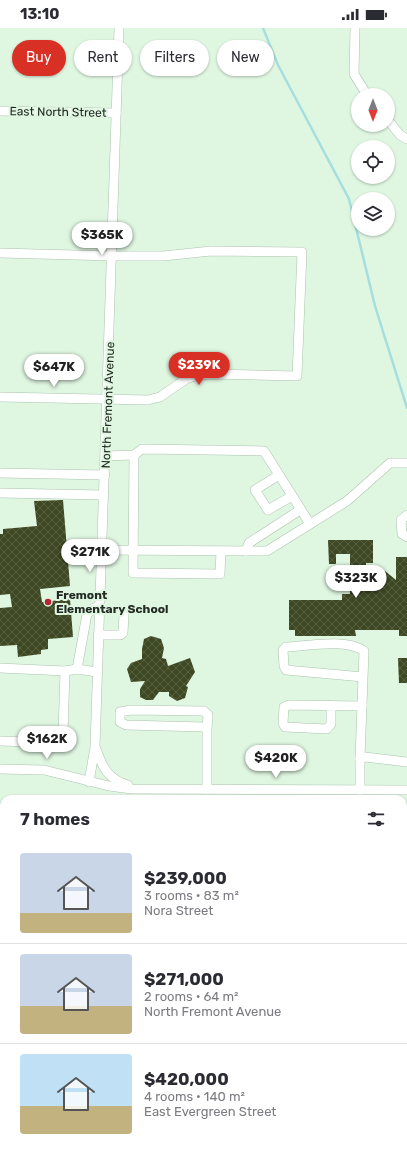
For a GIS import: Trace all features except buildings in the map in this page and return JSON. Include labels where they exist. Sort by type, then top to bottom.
[{"type":"street","name":"North Fremont Avenue","points":[[89,782],[95,747],[120,28]]},
{"type":"street","points":[[355,28],[354,74],[363,88]]},
{"type":"street","name":"East North Street","points":[[0,111],[116,114]]},
{"type":"street","points":[[395,129],[400,135],[407,139]]},
{"type":"street","points":[[0,253],[162,256],[211,251],[302,252],[297,376],[210,374],[195,376],[186,379],[160,397],[148,400],[0,397]]},
{"type":"street","points":[[106,456],[134,455],[142,449],[264,451],[310,524]]},
{"type":"street","points":[[134,455],[133,573],[220,574],[221,551]]},
{"type":"street","points":[[102,550],[267,551],[347,501],[390,463],[407,463]]},
{"type":"street","points":[[0,473],[105,475]]},
{"type":"street","points":[[279,475],[255,490],[268,510],[292,496]]},
{"type":"street","points":[[0,493],[104,495]]},
{"type":"street","points":[[246,551],[249,543],[300,510]]},
{"type":"street","points":[[407,515],[401,520],[400,526],[402,534],[407,537]]},
{"type":"street","points":[[77,669],[87,614],[94,608],[100,606]]},
{"type":"street","points":[[98,635],[120,635],[123,633],[124,615]]},
{"type":"street","points":[[360,790],[364,650],[344,644],[286,647],[283,650],[284,666],[286,670],[363,677]]},
{"type":"street","points":[[0,668],[65,671],[77,669],[97,672]]},
{"type":"street","points":[[0,741],[61,742],[63,734],[65,671]]},
{"type":"street","points":[[331,705],[331,724],[327,729],[286,728],[283,723],[284,707],[331,705],[362,706]]},
{"type":"street","points":[[207,730],[202,726],[126,725],[120,722],[120,712],[123,710],[207,712],[207,730],[207,789]]},
{"type":"street","points":[[95,747],[104,769],[111,777],[119,783],[144,789]]},
{"type":"street","points":[[360,759],[365,757],[407,762]]},
{"type":"street","points":[[0,769],[44,770],[89,782],[120,788],[407,790]]},
{"type":"waterway","points":[[263,28],[278,65],[349,199],[375,306],[407,408]]},
{"type":"place","name":"Fremont Elementary School","points":[[48,602]]}]
